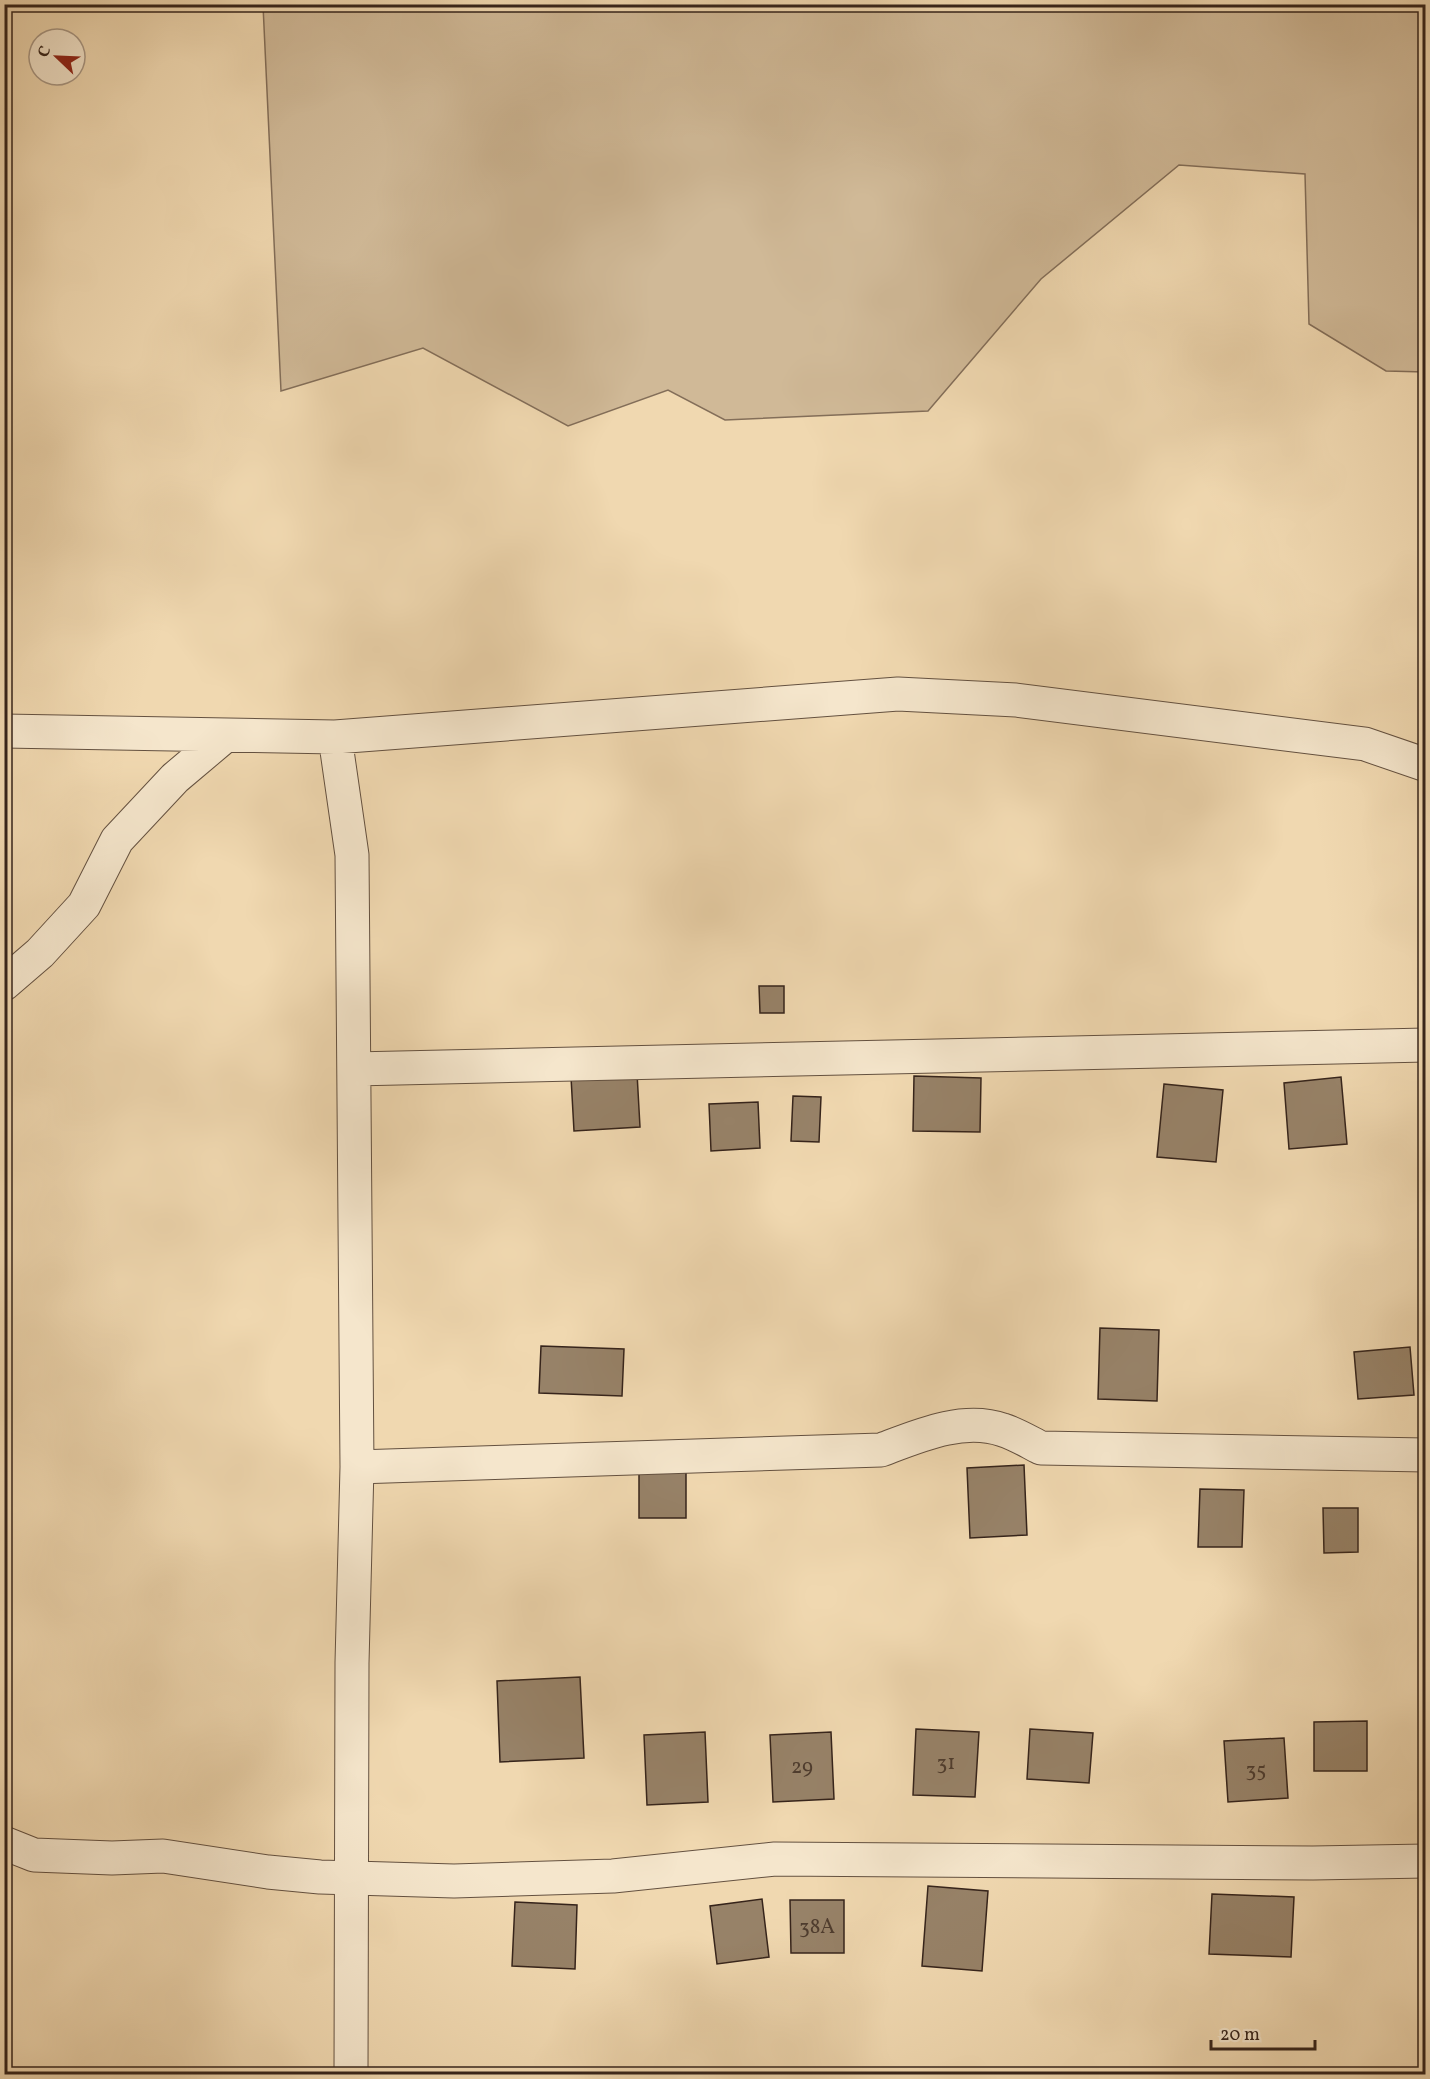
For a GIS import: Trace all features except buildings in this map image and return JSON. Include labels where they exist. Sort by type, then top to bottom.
[{"type":"street","points":[[4,731],[335,737],[898,694],[1016,699],[1365,744],[1425,765]]},
{"type":"street","points":[[4,984],[40,953],[84,905],[117,840],[175,778],[226,735]]},
{"type":"street","points":[[335,737],[352,855],[357,1467],[352,1663],[351,2074]]},
{"type":"street","points":[[354,1069],[1425,1046]]},
{"type":"street","points":[[357,1467],[881,1449],[925,1433],[968,1425],[1002,1429],[1041,1449],[1425,1455]]},
{"type":"street","points":[[4,1843],[34,1855],[163,1856],[268,1872],[320,1877],[350,1876],[454,1881],[613,1876],[775,1859],[1313,1863],[1425,1861]]},
{"type":"shaded area","points":[[263,5],[1425,5],[1425,372],[1386,371],[1309,324],[1305,174],[1179,165],[1041,279],[928,411],[725,420],[668,390],[568,426],[423,348],[281,391]]}]
